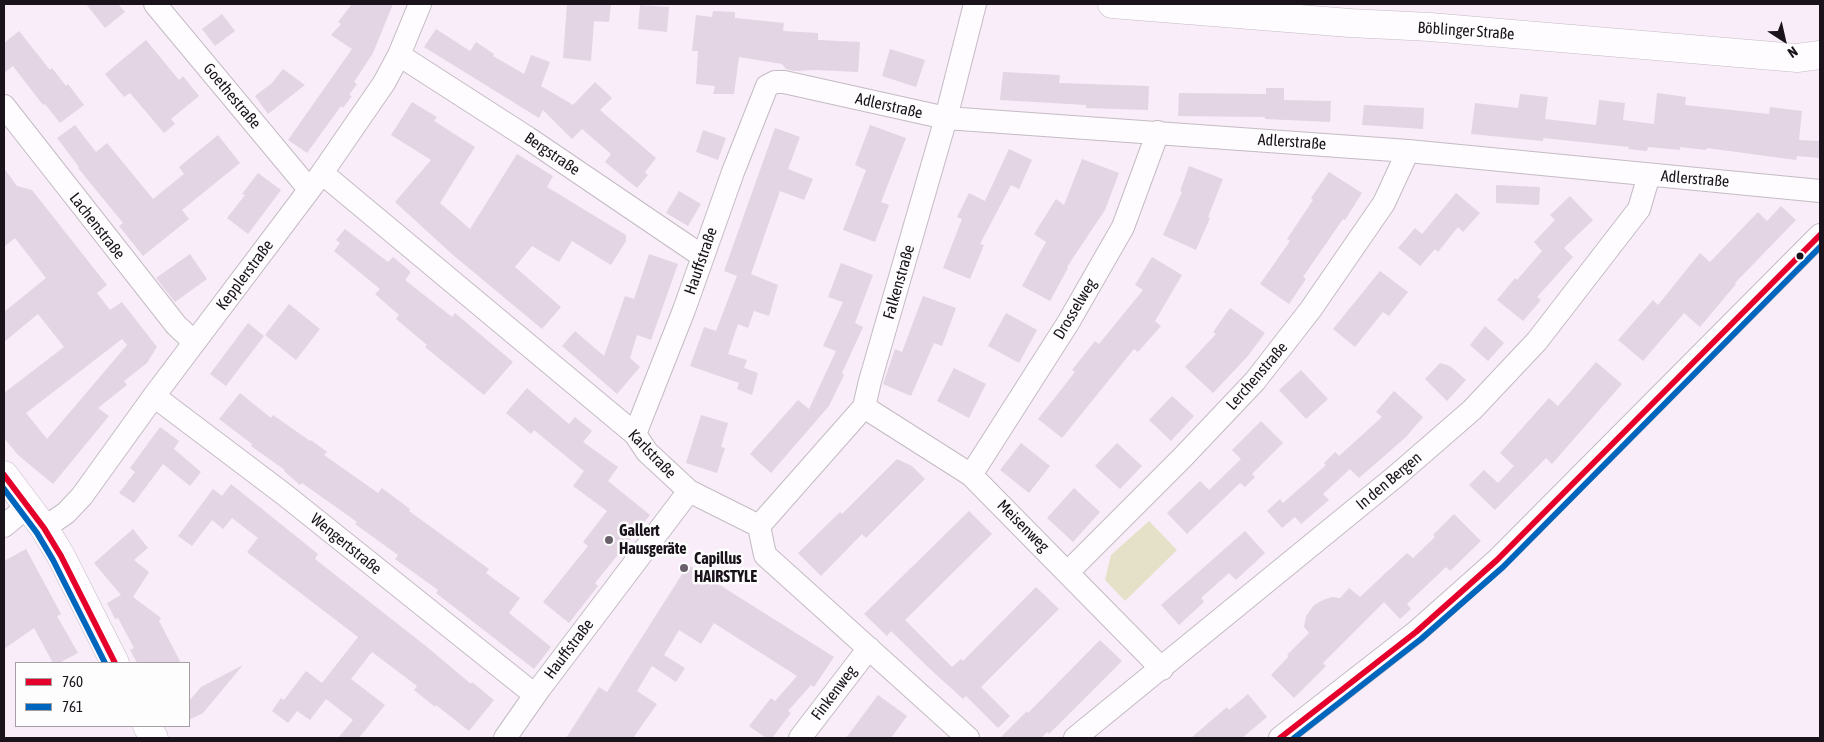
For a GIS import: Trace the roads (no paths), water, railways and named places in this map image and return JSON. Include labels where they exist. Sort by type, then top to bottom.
[{"type":"main road","name":"Böblinger Straße","points":[[1112,4],[1350,23],[1440,28],[1797,58],[1820,55]]},
{"type":"main road","points":[[4,474],[62,556],[115,662]]},
{"type":"main road","points":[[148,727],[154,738]]},
{"type":"street","name":"Goethestraße","points":[[155,4],[316,181]]},
{"type":"street","name":"Kepplerstraße","points":[[44,528],[66,513],[82,496],[194,342],[316,181],[384,83],[399,55],[420,4]]},
{"type":"street","name":"Falkenstraße","points":[[759,526],[864,407],[946,118],[976,4]]},
{"type":"street","name":"Bergstraße","points":[[399,55],[528,138],[702,256]]},
{"type":"street","name":"Adlerstraße","points":[[767,86],[775,82],[784,82],[946,118],[1408,151],[1820,191]]},
{"type":"street","name":"Hauffstraße","points":[[635,434],[684,310],[702,256],[767,86]]},
{"type":"street","name":"Lachenstraße","points":[[4,106],[176,325],[194,342]]},
{"type":"street","name":"Drosselweg","points":[[972,475],[1068,323],[1123,227],[1158,132]]},
{"type":"street","name":"Lerchenstraße","points":[[1068,572],[1182,458],[1259,376],[1311,310],[1384,203],[1408,151]]},
{"type":"street","name":"In den Bergen","points":[[1075,738],[1162,669],[1396,476],[1472,410],[1536,341],[1638,209],[1649,175]]},
{"type":"street","name":"Karlstraße","points":[[316,181],[635,434],[647,452],[689,491],[759,526]]},
{"type":"street","points":[[1280,738],[1416,632],[1497,560],[1820,235]]},
{"type":"street","name":"Wengertstraße","points":[[154,396],[286,495],[535,694]]},
{"type":"street","name":"Meisenweg","points":[[864,407],[972,475],[1162,669]]},
{"type":"street","name":"Hauffstraße","points":[[505,738],[535,694],[689,491]]},
{"type":"street","points":[[4,526],[28,506]]},
{"type":"street","points":[[759,526],[765,555],[968,738]]},
{"type":"street","name":"Finkenweg","points":[[800,738],[869,648]]},
{"type":"place","name":"Gallert Hausgeräte","points":[[609,540]]},
{"type":"place","name":"Capillus HAIRSTYLE","points":[[684,568]]}]
